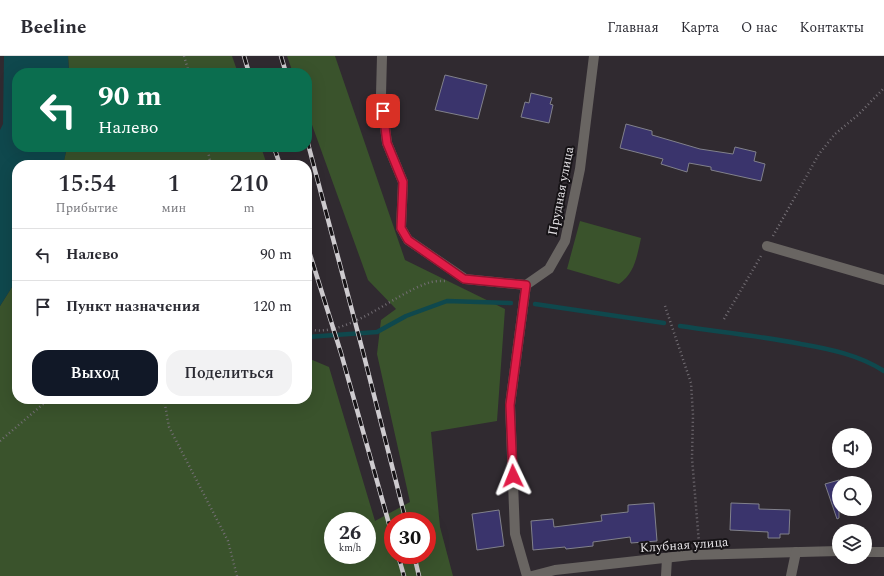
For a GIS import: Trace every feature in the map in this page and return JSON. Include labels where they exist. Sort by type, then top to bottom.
[{"type":"street","points":[[382,56],[381,95],[387,143],[403,182],[401,228],[408,240],[464,279],[526,285],[510,405],[515,534],[527,576]]},
{"type":"street","name":"Прудная улица","points":[[526,285],[549,269],[565,241],[580,169],[594,56]]},
{"type":"street","points":[[767,246],[884,280]]},
{"type":"street","name":"Клубная улица","points":[[532,576],[555,570],[700,555],[832,551]]},
{"type":"street","points":[[791,576],[796,552]]},
{"type":"street","points":[[872,552],[884,552]]},
{"type":"street","points":[[666,558],[666,576]]},
{"type":"path","points":[[184,56],[188,68]]},
{"type":"path","points":[[724,319],[819,154],[835,134],[858,115],[884,88]]},
{"type":"path","points":[[312,331],[342,327],[429,283],[464,279]]},
{"type":"path","points":[[666,306],[691,382],[693,415],[692,458],[700,555]]},
{"type":"path","points":[[0,441],[43,404]]},
{"type":"path","points":[[165,404],[169,427],[228,541],[237,576]]},
{"type":"green space","points":[[68,56],[232,56],[236,68],[69,68]]},
{"type":"green space","points":[[287,56],[335,56],[405,260],[505,309],[497,421],[431,432],[440,527],[453,576],[0,576],[0,306],[12,287],[12,404],[312,404],[312,360],[329,367],[372,512],[324,512],[324,564],[376,564],[376,520],[384,516],[384,564],[436,564],[436,512],[392,512],[410,502],[377,354],[381,320],[396,309],[368,280],[312,125],[312,68],[291,68]]},
{"type":"green space","points":[[66,152],[263,152],[265,160],[64,160]]},
{"type":"green space","points":[[580,221],[641,238],[632,269],[629,275],[619,284],[567,269]]},
{"type":"water","points":[[4,56],[68,56],[69,68],[12,68],[12,152],[66,152],[64,160],[12,160],[12,287],[0,306],[0,130],[3,124]]},
{"type":"building","points":[[445,75],[487,85],[478,119],[435,110]]},
{"type":"building","points":[[531,93],[552,98],[550,104],[553,105],[549,123],[521,117],[525,102],[529,103]]},
{"type":"building","points":[[626,124],[652,131],[652,135],[700,149],[733,154],[735,147],[756,152],[754,161],[765,164],[761,181],[711,170],[711,167],[689,163],[687,172],[661,164],[663,159],[620,148]]},
{"type":"building","points":[[832,482],[832,504],[825,484]]},
{"type":"building","points":[[654,503],[657,541],[631,543],[630,537],[593,542],[593,546],[533,550],[531,521],[553,519],[554,527],[602,521],[601,515],[628,512],[628,505]]},
{"type":"building","points":[[731,503],[759,504],[759,509],[790,510],[789,534],[780,534],[780,538],[768,538],[768,532],[730,530]]},
{"type":"building","points":[[499,510],[504,546],[477,550],[472,514]]},
{"type":"waterway","points":[[312,337],[377,332],[406,316],[447,301],[511,303]]},
{"type":"waterway","points":[[535,304],[664,323]]},
{"type":"waterway","points":[[680,326],[823,348],[844,353],[874,365],[884,371]]},
{"type":"railway","points":[[244,56],[248,68]]},
{"type":"railway","points":[[281,56],[285,68]]},
{"type":"railway","points":[[276,152],[278,160]]},
{"type":"railway","points":[[310,152],[404,512]]},
{"type":"railway","points":[[312,261],[341,353],[386,512]]},
{"type":"railway","points":[[401,564],[404,576]]},
{"type":"railway","points":[[416,564],[419,576]]},
{"type":"route","points":[[383,111],[387,143],[403,182],[401,228],[408,240],[423,252],[464,279],[526,285],[510,405],[513,476]]}]
